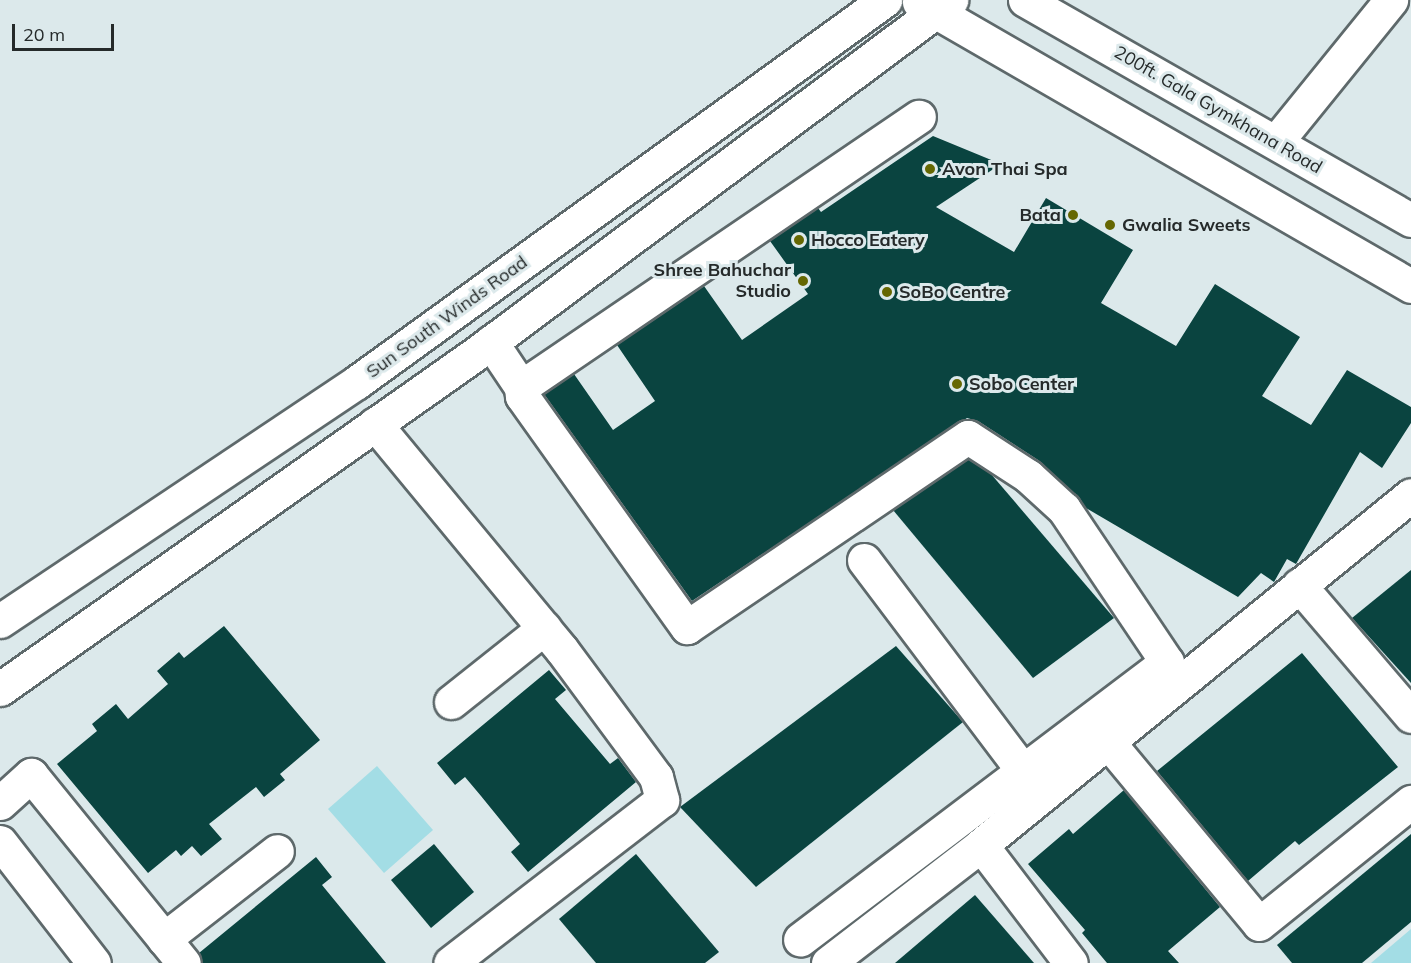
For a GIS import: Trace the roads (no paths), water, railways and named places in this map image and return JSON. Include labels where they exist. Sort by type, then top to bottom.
[{"type":"street","name":"Sun South Winds Road","points":[[0,621],[357,382],[885,0]]},
{"type":"street","name":"200ft. Gala Gymkhana Road","points":[[1025,0],[1411,220]]},
{"type":"street","points":[[1276,142],[1391,0]]},
{"type":"street","points":[[0,689],[491,342],[934,4],[1411,286]]},
{"type":"street","points":[[521,387],[919,117]]},
{"type":"street","points":[[491,342],[521,387],[522,396],[687,627],[968,437],[1028,476],[1064,509],[1167,662],[800,940]]},
{"type":"street","points":[[375,424],[544,628],[656,777],[662,800],[450,963]]},
{"type":"street","points":[[828,963],[981,845],[1411,495]]},
{"type":"street","points":[[864,560],[1024,772]]},
{"type":"street","points":[[1299,585],[1411,716]]},
{"type":"street","points":[[451,702],[544,628]]},
{"type":"street","points":[[1108,742],[1259,924],[1411,802]]},
{"type":"street","points":[[0,803],[31,775],[174,951],[277,851]]},
{"type":"street","points":[[0,842],[94,963]]},
{"type":"street","points":[[981,845],[1071,963]]},
{"type":"place","name":"Avon Thai Spa","points":[[930,169]]},
{"type":"place","name":"Bata","points":[[1073,215]]},
{"type":"place","name":"Gwalia Sweets","points":[[1110,225]]},
{"type":"place","name":"Hocco Eatery","points":[[799,240]]},
{"type":"place","name":"Shree Bahuchar Studio","points":[[803,281]]},
{"type":"place","name":"SoBo Centre","points":[[887,292]]},
{"type":"place","name":"Sobo Center","points":[[957,384]]}]
